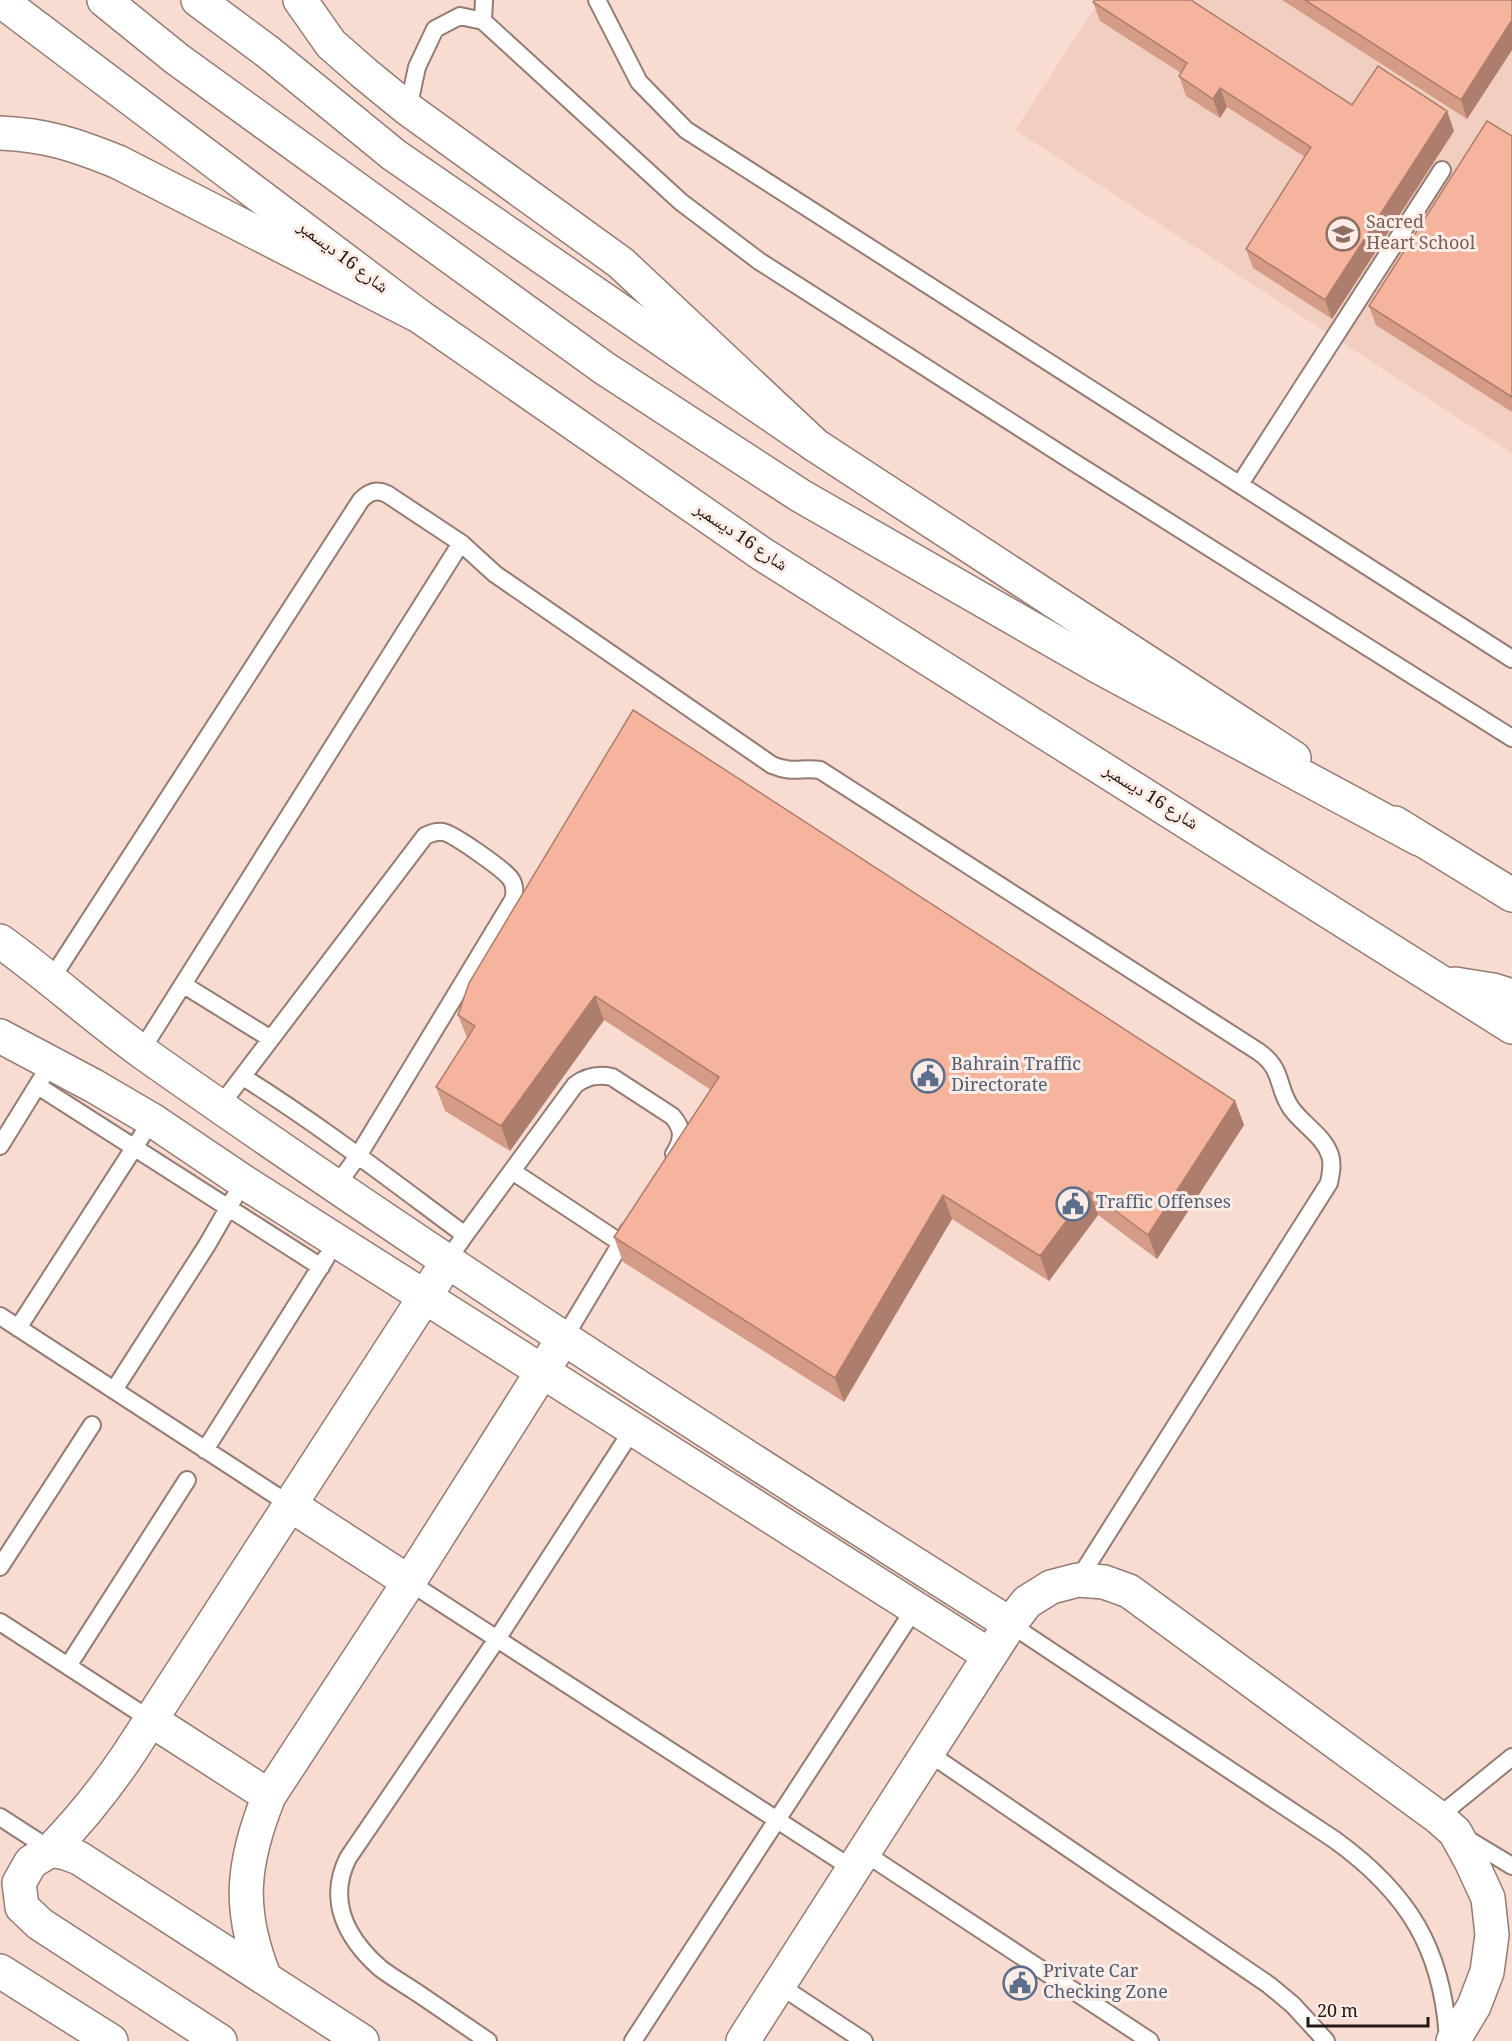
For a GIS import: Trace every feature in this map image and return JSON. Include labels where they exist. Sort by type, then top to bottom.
[{"type":"street","name":"شارع 16 ديسمبر","points":[[0,0],[419,316],[762,554],[1512,1027]]},
{"type":"street","points":[[104,0],[177,59],[595,361],[801,496],[1100,667],[1419,839]]},
{"type":"street","points":[[198,0],[268,52],[394,155],[814,445],[1419,839],[1512,895]]},
{"type":"street","points":[[300,0],[331,44],[408,109],[621,263],[814,445]]},
{"type":"street","points":[[0,133],[32,135],[76,145],[118,162],[419,316]]},
{"type":"street","points":[[0,941],[141,1051],[220,1106],[337,1185],[456,1248],[564,1338],[1010,1624]]},
{"type":"street","points":[[1442,982],[1493,990],[1512,996]]},
{"type":"street","points":[[0,1036],[45,1074],[152,1120],[191,1146],[236,1194],[329,1253],[424,1296],[989,1655]]},
{"type":"street","points":[[191,1146],[220,1106]]},
{"type":"street","points":[[220,2041],[40,1924],[22,1907],[19,1883],[31,1862],[51,1850],[79,1821],[105,1788],[456,1248]]},
{"type":"street","points":[[265,1978],[253,1950],[247,1918],[245,1886],[249,1854],[269,1796],[409,1582],[564,1338]]},
{"type":"street","points":[[775,1519],[795,1487]]},
{"type":"street","points":[[289,1504],[409,1582]]},
{"type":"street","points":[[742,2041],[1010,1624],[1027,1602],[1051,1587],[1078,1580],[1104,1581],[1129,1591],[1447,1824],[1472,1862],[1488,1898],[1492,1935],[1487,1972],[1474,2006],[1453,2041]]},
{"type":"street","points":[[151,1720],[269,1796]]},
{"type":"street","points":[[51,1850],[79,1858],[363,2041]]},
{"type":"street","points":[[0,1971],[111,2041]]},
{"type":"lane","points":[[483,21],[484,0]]},
{"type":"lane","points":[[597,0],[639,81],[686,130],[1512,658]]},
{"type":"lane","points":[[408,109],[417,67],[435,29],[460,16],[483,21],[681,202],[759,261],[1512,738]]},
{"type":"lane","points":[[1240,484],[1442,170]]},
{"type":"lane","points":[[50,981],[366,495],[373,491],[387,494],[461,543],[495,574],[772,765],[792,771],[811,768],[820,770],[1259,1052],[1269,1059],[1276,1069],[1284,1095],[1291,1108],[1325,1145],[1331,1158],[1332,1170],[1329,1183],[1078,1580]]},
{"type":"lane","points":[[141,1051],[461,543]]},
{"type":"lane","points":[[220,1106],[426,836],[434,831],[449,834],[510,878],[515,892],[513,900],[358,1156],[337,1185]]},
{"type":"lane","points":[[184,985],[271,1039]]},
{"type":"lane","points":[[0,1146],[45,1074],[135,1148],[236,1194],[207,1245],[114,1390]]},
{"type":"lane","points":[[243,1077],[271,1094],[358,1156],[456,1248],[575,1085],[583,1079],[602,1075],[612,1077],[678,1122],[681,1140],[667,1167]]},
{"type":"lane","points":[[18,1328],[152,1120]]},
{"type":"lane","points":[[513,1171],[621,1243]]},
{"type":"lane","points":[[564,1338],[638,1214]]},
{"type":"lane","points":[[205,1450],[329,1253]]},
{"type":"lane","points":[[0,1317],[289,1504]]},
{"type":"lane","points":[[0,1567],[92,1425]]},
{"type":"lane","points":[[488,2041],[380,1968],[364,1951],[344,1920],[339,1904],[338,1888],[341,1872],[348,1858],[497,1639],[633,1429]]},
{"type":"lane","points":[[68,1666],[187,1480]]},
{"type":"lane","points":[[409,1582],[777,1820],[858,1860],[1150,2041]]},
{"type":"lane","points":[[633,2041],[915,1608]]},
{"type":"lane","points":[[0,1622],[151,1720]]},
{"type":"lane","points":[[1010,1624],[1364,1861],[1389,1886],[1410,1914],[1427,1945],[1439,1978],[1446,2013],[1448,2041]]},
{"type":"lane","points":[[927,1752],[1269,1985],[1293,2005],[1326,2041]]},
{"type":"lane","points":[[1512,1757],[1447,1824],[1512,1866]]},
{"type":"lane","points":[[0,1817],[51,1850]]},
{"type":"lane","points":[[779,1985],[864,2041]]},
{"type":"shaded area","name":"Sacred Heart School","points":[[1100,0],[1512,0],[1512,453],[1015,130]]},
{"type":"building","points":[[1095,0],[1191,0],[1352,105],[1378,66],[1447,111],[1325,300],[1246,249],[1311,147],[1220,88],[1213,99],[1179,76],[1187,63],[1093,2]]},
{"type":"building","points":[[1305,0],[1512,0],[1512,20],[1461,100]]},
{"type":"building","points":[[1487,121],[1512,136],[1512,397],[1369,306]]},
{"type":"building","name":"Bahrain Traffic Directorate","points":[[633,710],[1235,1101],[1148,1235],[1089,1191],[1040,1256],[943,1195],[835,1378],[614,1237],[719,1077],[595,996],[501,1126],[436,1087],[475,1026],[458,1015],[469,983]]},
{"type":"place","name":"Sacred Heart School","points":[[1343,234]]},
{"type":"place","name":"Bahrain Traffic Directorate","points":[[928,1076]]},
{"type":"place","name":"Traffic Offenses","points":[[1073,1204]]},
{"type":"place","name":"Private Car Checking Zone","points":[[1020,1983]]}]
